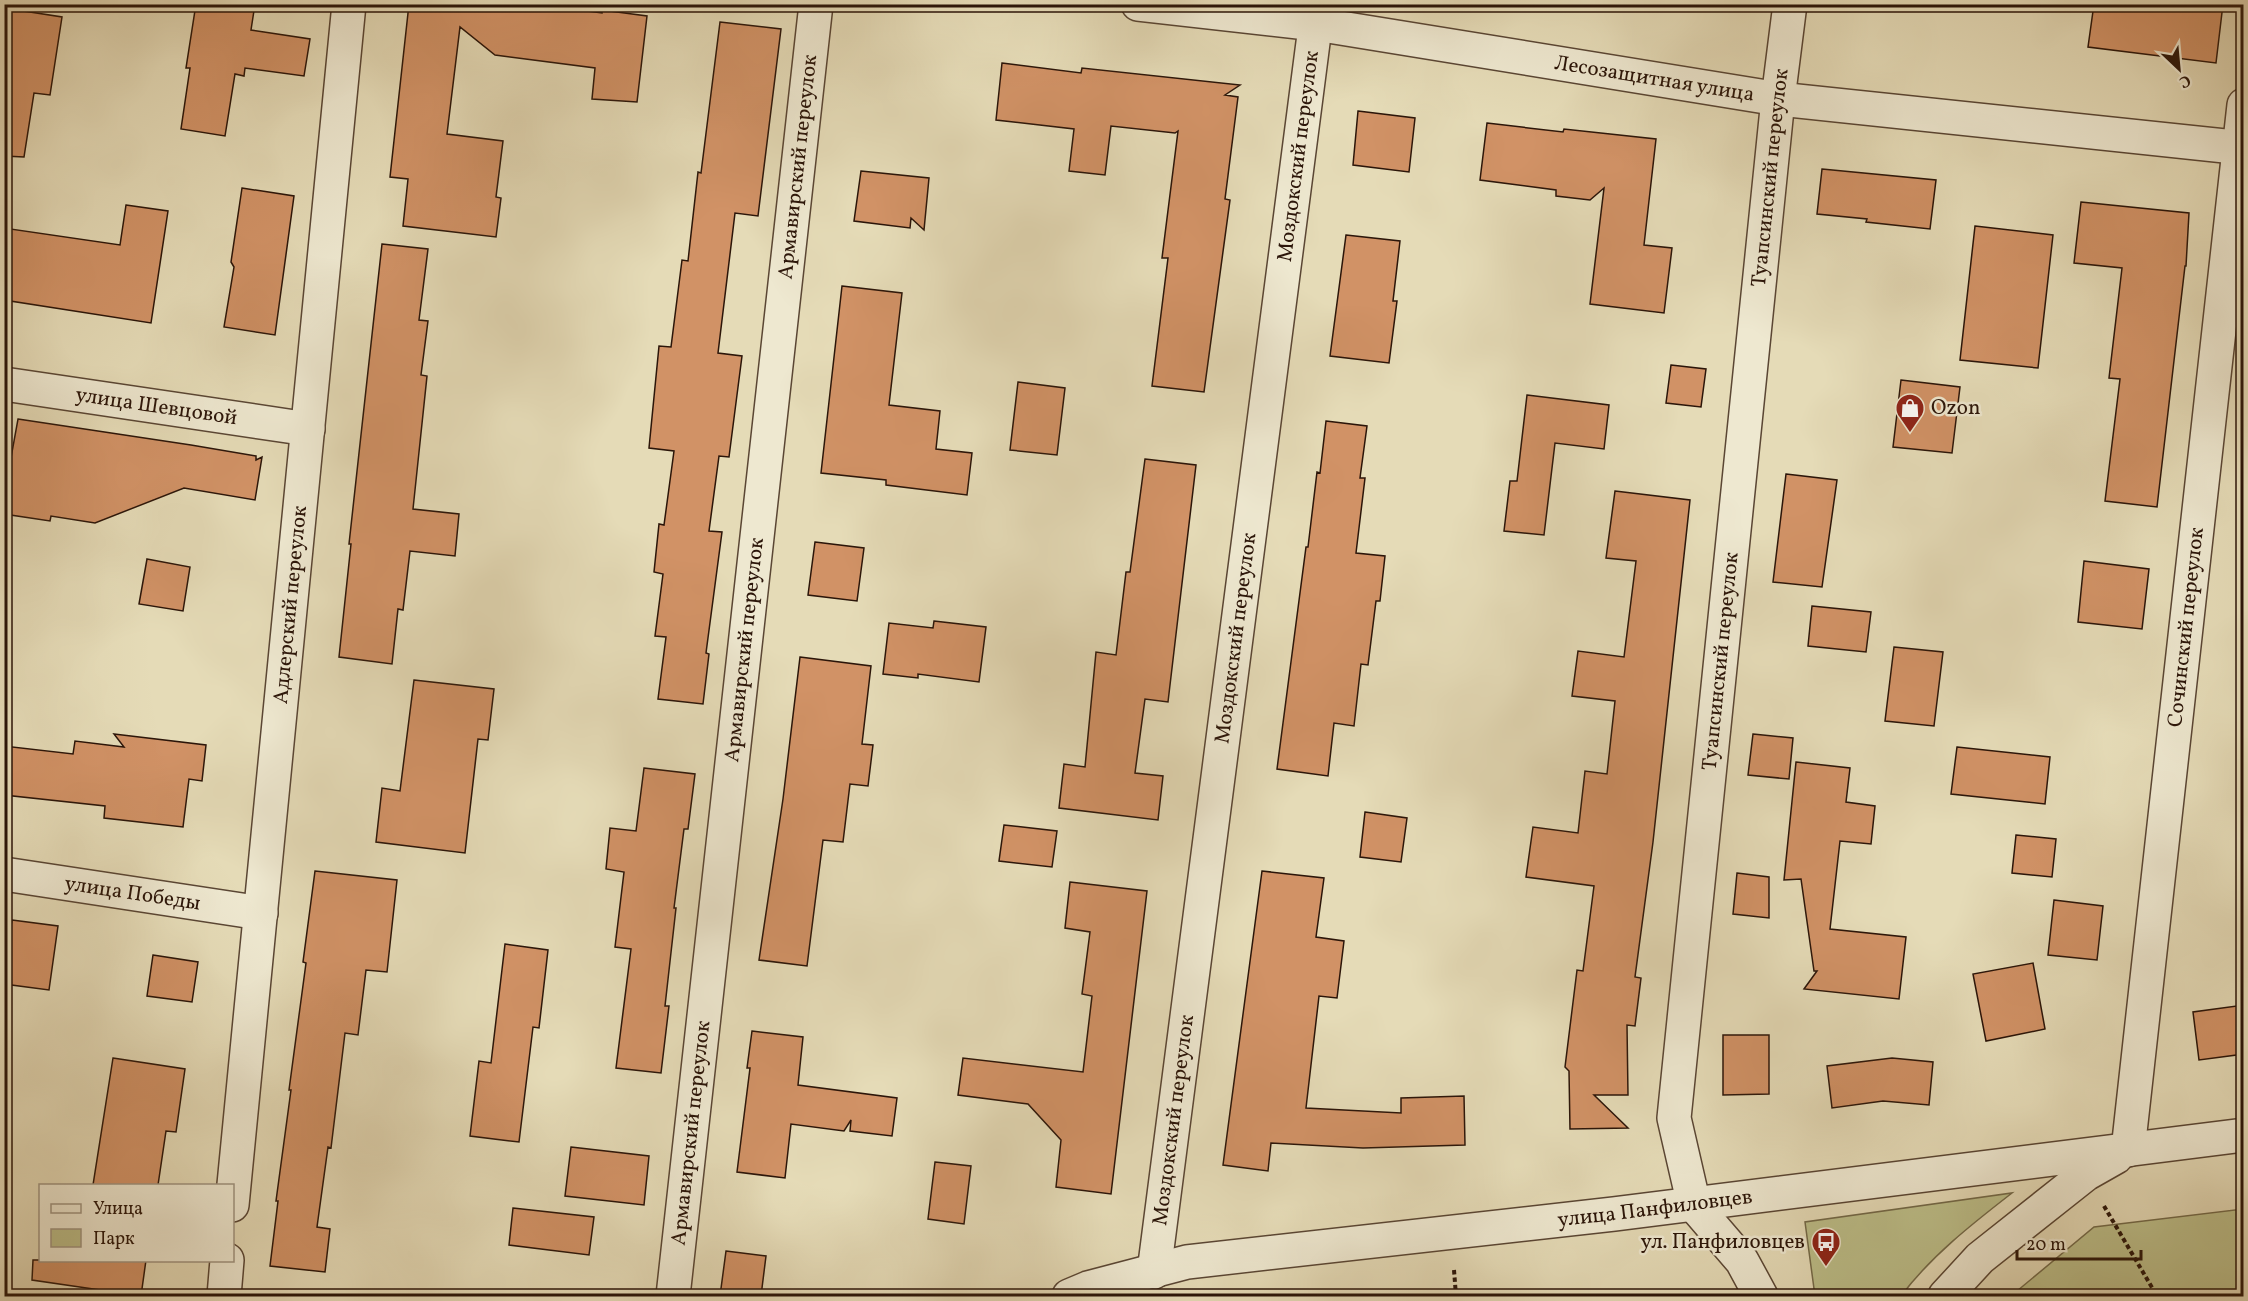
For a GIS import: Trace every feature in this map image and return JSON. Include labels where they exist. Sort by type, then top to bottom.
[{"type":"street","name":"Адлерский переулок","points":[[234,1185],[349,4]]},
{"type":"street","name":"Армавирский переулок","points":[[672,1296],[816,4]]},
{"type":"street","name":"Лесозащитная улица","points":[[1138,4],[1317,14],[1778,99],[2241,148]]},
{"type":"street","name":"Туапсинский переулок","points":[[1761,1296],[1742,1261],[1694,1204],[1674,1118],[1778,99],[1790,4]]},
{"type":"street","name":"Моздокский переулок","points":[[1154,1272],[1317,14]]},
{"type":"street","name":"Сочинский переулок","points":[[2128,1150],[2244,105]]},
{"type":"street","name":"улица Шевцовой","points":[[4,384],[308,429]]},
{"type":"street","name":"улица Победы","points":[[4,874],[261,913]]},
{"type":"street","name":"улица Панфиловцев","points":[[1069,1296],[1088,1288],[1187,1262],[1694,1204],[2244,1135]]},
{"type":"street","points":[[1945,1296],[1980,1258],[2086,1174],[2128,1150]]},
{"type":"street","points":[[224,1296],[227,1262]]},
{"type":"path","points":[[2086,1174],[2157,1296]]},
{"type":"green space","points":[[2012,1193],[1939,1254],[1901,1296],[1815,1296],[1805,1222]]},
{"type":"green space","points":[[2243,1209],[2243,1296],[2011,1296],[2094,1227]]},
{"type":"building","points":[[196,4],[255,4],[251,30],[310,39],[304,76],[245,68],[244,76],[235,74],[225,136],[181,129],[190,68],[186,68]]},
{"type":"building","points":[[409,4],[532,4],[647,16],[637,102],[592,99],[595,68],[495,55],[460,27],[447,134],[503,141],[496,197],[501,198],[496,237],[403,226],[408,179],[390,177]]},
{"type":"building","points":[[2094,4],[2223,4],[2216,63],[2088,47]]},
{"type":"building","points":[[4,8],[62,17],[50,95],[34,93],[24,157],[4,156]]},
{"type":"building","points":[[720,22],[781,29],[758,216],[735,213],[718,353],[742,356],[729,457],[719,456],[709,531],[722,532],[706,653],[709,654],[703,704],[658,699],[666,637],[655,636],[663,574],[654,572],[659,524],[664,525],[674,451],[649,448],[659,346],[671,347],[682,260],[688,261],[698,172],[701,173]]},
{"type":"building","points":[[1002,63],[1081,73],[1082,68],[1240,85],[1225,95],[1238,97],[1225,199],[1230,200],[1204,392],[1152,386],[1168,258],[1162,258],[1178,131],[1175,133],[1111,126],[1105,175],[1069,171],[1074,129],[996,120]]},
{"type":"building","points":[[1358,111],[1415,118],[1409,172],[1353,165]]},
{"type":"building","points":[[1487,123],[1656,139],[1644,245],[1672,248],[1664,313],[1590,304],[1604,188],[1590,200],[1556,196],[1556,190],[1480,180]]},
{"type":"building","points":[[1822,169],[1936,180],[1930,229],[1817,214]]},
{"type":"building","points":[[861,171],[929,178],[924,230],[911,218],[910,228],[854,221]]},
{"type":"building","points":[[242,188],[294,196],[275,335],[224,327],[234,267],[231,262]]},
{"type":"building","points":[[2081,202],[2189,213],[2186,266],[2157,507],[2105,501],[2120,379],[2109,378],[2122,268],[2074,263]]},
{"type":"building","points":[[126,205],[168,211],[151,323],[4,300],[4,228],[120,245]]},
{"type":"building","points":[[1975,226],[2053,235],[2038,368],[1960,360]]},
{"type":"building","points":[[1346,235],[1400,241],[1393,301],[1397,301],[1389,363],[1330,356]]},
{"type":"building","points":[[382,244],[428,249],[419,320],[428,321],[421,375],[427,376],[413,509],[459,514],[455,556],[410,551],[403,610],[398,609],[392,664],[339,657]]},
{"type":"building","points":[[842,286],[902,293],[889,405],[940,411],[936,449],[972,453],[967,495],[886,485],[886,480],[821,473]]},
{"type":"building","points":[[1671,365],[1706,369],[1701,407],[1666,403]]},
{"type":"building","points":[[1901,380],[1960,387],[1952,453],[1893,447]]},
{"type":"building","points":[[1018,382],[1065,388],[1057,455],[1010,450]]},
{"type":"building","points":[[1527,395],[1609,405],[1604,449],[1555,443],[1544,535],[1504,531],[1510,481],[1517,481]]},
{"type":"building","points":[[18,419],[256,456],[256,460],[262,457],[255,500],[184,488],[95,523],[51,516],[50,521],[4,514],[4,496]]},
{"type":"building","points":[[1326,421],[1367,426],[1360,478],[1365,478],[1356,553],[1385,556],[1380,601],[1376,601],[1368,665],[1361,664],[1354,726],[1334,723],[1328,776],[1277,769],[1306,547],[1308,547],[1317,472],[1320,473]]},
{"type":"building","points":[[1145,459],[1196,465],[1168,702],[1145,699],[1135,773],[1163,776],[1158,820],[1059,808],[1064,764],[1085,767],[1096,652],[1116,655],[1126,572],[1130,572]]},
{"type":"building","points":[[1786,474],[1837,480],[1822,587],[1773,582]]},
{"type":"building","points":[[1615,491],[1690,500],[1653,842],[1635,977],[1641,978],[1635,1026],[1627,1025],[1628,1095],[1594,1095],[1628,1128],[1570,1129],[1569,1071],[1565,1067],[1577,970],[1583,971],[1594,886],[1526,877],[1533,827],[1578,833],[1585,771],[1607,774],[1615,701],[1572,696],[1578,651],[1624,657],[1636,561],[1606,558]]},
{"type":"building","points":[[815,542],[864,548],[857,601],[808,595]]},
{"type":"building","points":[[147,559],[190,567],[183,611],[139,604]]},
{"type":"building","points":[[2084,561],[2149,569],[2142,629],[2078,622]]},
{"type":"building","points":[[1812,606],[1871,612],[1866,652],[1808,646]]},
{"type":"building","points":[[934,621],[986,627],[979,682],[918,674],[918,678],[883,674],[889,623],[933,628]]},
{"type":"building","points":[[1894,647],[1943,652],[1934,726],[1885,721]]},
{"type":"building","points":[[800,657],[871,666],[862,744],[873,745],[868,786],[850,784],[843,842],[823,840],[807,966],[759,960],[783,799]]},
{"type":"building","points":[[414,680],[494,689],[488,740],[478,739],[465,853],[376,842],[382,788],[400,791]]},
{"type":"building","points":[[114,734],[206,745],[202,781],[189,779],[183,827],[104,818],[105,806],[4,795],[4,746],[73,754],[75,741],[124,747]]},
{"type":"building","points":[[1753,734],[1793,738],[1789,779],[1748,775]]},
{"type":"building","points":[[1957,747],[2050,757],[2045,804],[1951,794]]},
{"type":"building","points":[[1796,762],[1850,768],[1846,802],[1875,806],[1871,844],[1840,841],[1830,929],[1906,937],[1899,999],[1804,989],[1817,971],[1814,971],[1801,879],[1784,880]]},
{"type":"building","points":[[644,768],[695,774],[688,829],[684,829],[674,908],[676,908],[665,1006],[669,1006],[661,1073],[616,1068],[631,949],[615,947],[624,872],[606,869],[610,828],[636,831]]},
{"type":"building","points":[[1365,812],[1407,818],[1401,862],[1360,857]]},
{"type":"building","points":[[1004,825],[1057,831],[1052,867],[999,861]]},
{"type":"building","points":[[2016,835],[2056,839],[2052,877],[2012,873]]},
{"type":"building","points":[[315,871],[397,880],[387,972],[366,970],[358,1035],[345,1033],[331,1148],[328,1147],[317,1227],[330,1229],[325,1272],[270,1266]]},
{"type":"building","points":[[1262,871],[1324,878],[1316,937],[1344,941],[1337,998],[1319,996],[1306,1108],[1401,1113],[1401,1098],[1464,1096],[1465,1145],[1363,1148],[1271,1143],[1268,1171],[1223,1165]]},
{"type":"building","points":[[1737,873],[1769,877],[1769,918],[1733,914]]},
{"type":"building","points":[[1070,882],[1147,891],[1111,1194],[1056,1187],[1061,1140],[1028,1104],[958,1095],[963,1058],[1083,1072],[1092,996],[1082,994],[1090,932],[1065,928]]},
{"type":"building","points":[[2054,900],[2103,906],[2097,960],[2048,955]]},
{"type":"building","points":[[12,920],[58,926],[49,990],[4,984],[4,968]]},
{"type":"building","points":[[505,944],[548,950],[539,1028],[533,1027],[519,1142],[470,1136],[479,1061],[491,1063]]},
{"type":"building","points":[[153,955],[198,962],[192,1002],[147,996]]},
{"type":"building","points":[[2033,963],[2045,1029],[1986,1041],[1973,974]]},
{"type":"building","points":[[2244,1005],[2244,1054],[2199,1060],[2193,1012]]},
{"type":"building","points":[[752,1031],[803,1037],[798,1085],[897,1098],[892,1136],[850,1131],[851,1120],[844,1131],[791,1124],[785,1178],[737,1172],[750,1068],[747,1068]]},
{"type":"building","points":[[1723,1035],[1769,1035],[1769,1094],[1723,1095]]},
{"type":"building","points":[[113,1058],[185,1069],[176,1132],[166,1131],[158,1184],[93,1184]]},
{"type":"building","points":[[1892,1058],[1933,1062],[1929,1105],[1883,1101],[1832,1108],[1827,1066]]},
{"type":"building","points":[[571,1147],[649,1156],[644,1205],[565,1196]]},
{"type":"building","points":[[935,1162],[971,1166],[964,1224],[928,1219]]},
{"type":"building","points":[[513,1208],[594,1217],[589,1255],[509,1245]]},
{"type":"building","points":[[726,1251],[766,1256],[761,1296],[720,1296]]},
{"type":"building","points":[[33,1260],[39,1260],[39,1262],[146,1262],[141,1296],[32,1280]]},
{"type":"place","name":"Ozon","points":[[1910,434]]},
{"type":"place","name":"ул. Панфиловцев","points":[[1826,1268]]}]
